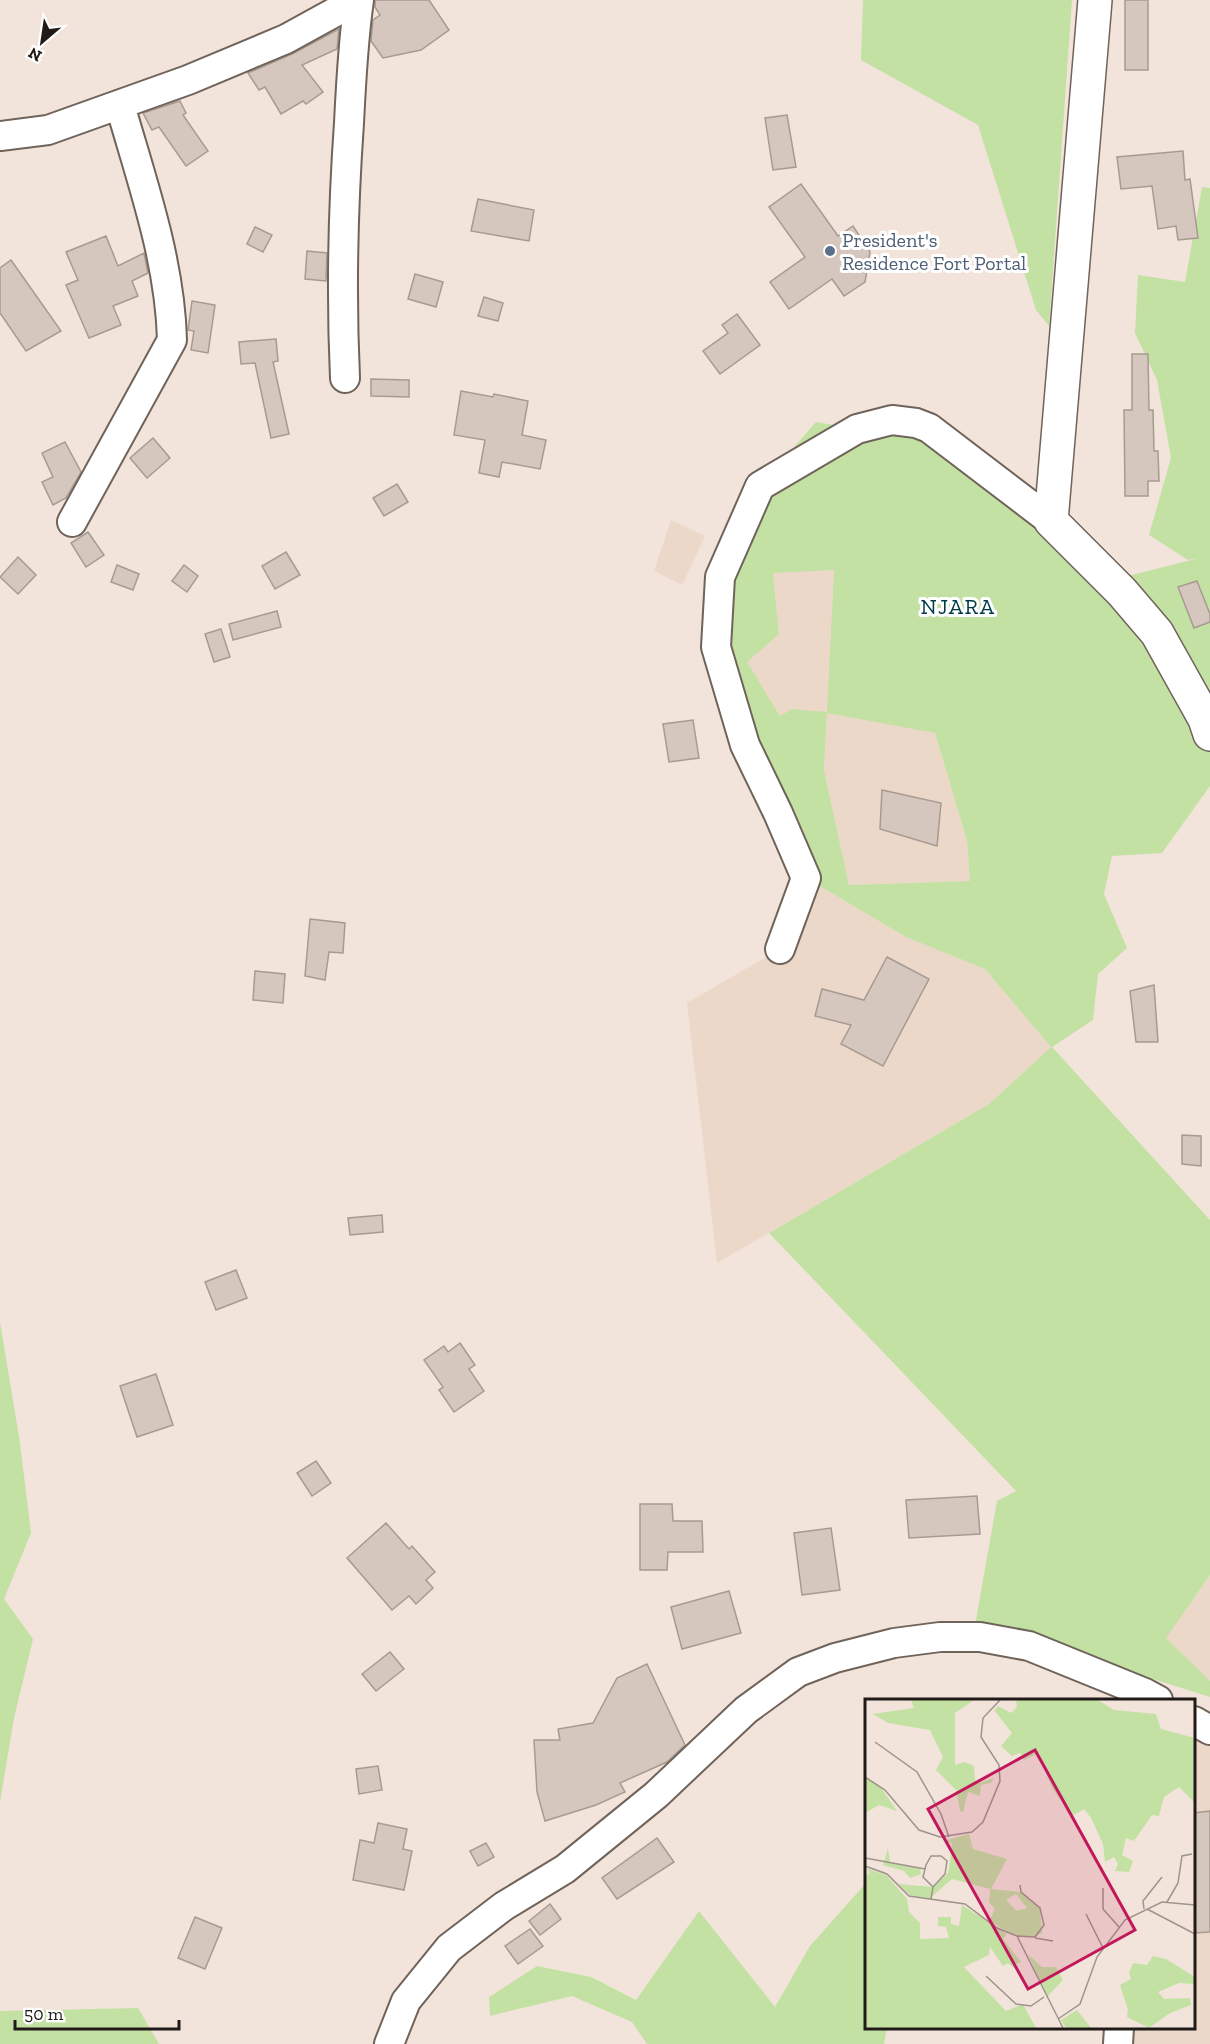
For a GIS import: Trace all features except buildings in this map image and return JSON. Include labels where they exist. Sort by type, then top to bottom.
[{"type":"main road","points":[[1095,0],[1051,521],[1122,592],[1157,633],[1205,718],[1210,734]]},
{"type":"street","points":[[0,136],[48,130],[188,80],[286,39],[358,0]]},
{"type":"street","points":[[345,378],[342,318],[344,202],[358,0]]},
{"type":"street","points":[[72,522],[172,340],[171,310],[164,267],[120,105]]},
{"type":"street","points":[[780,949],[806,878],[745,745],[716,646],[720,577],[760,486],[856,429],[892,420],[916,423],[928,428],[1051,521]]},
{"type":"street","points":[[389,2044],[405,2001],[449,1948],[504,1906],[565,1869],[656,1795],[746,1710],[798,1672],[835,1658],[894,1643],[940,1637],[980,1636],[1029,1646],[1155,1699]]},
{"type":"street","points":[[1195,1722],[1210,1730]]},
{"type":"street","points":[[1118,2044],[1119,2029]]},
{"type":"shaded area","points":[[671,520],[705,536],[682,585],[654,571]]},
{"type":"shaded area","points":[[834,569],[828,712],[935,733],[967,841],[970,881],[849,885],[824,770],[827,712],[780,716],[746,662],[779,634],[773,573]]},
{"type":"shaded area","points":[[806,878],[906,937],[985,969],[1051,1047],[989,1104],[717,1263],[687,1003],[780,949]]},
{"type":"shaded area","points":[[1210,1575],[1210,1681],[1165,1638]]},
{"type":"shaded area","points":[[1195,1735],[1210,1742],[1210,2044],[1133,2044],[1134,2029],[1195,2029]]},
{"type":"green space","points":[[863,0],[1072,0],[1049,326],[1036,310],[978,125],[861,60]]},
{"type":"green space","points":[[1202,187],[1210,188],[1210,706],[1124,577],[1199,558],[1188,560],[1149,535],[1171,458],[1157,380],[1135,333],[1138,275],[1185,282]]},
{"type":"green space","points":[[816,422],[857,429],[904,423],[1089,557],[1210,734],[1210,786],[1162,853],[1112,856],[1104,894],[1127,948],[1098,974],[1093,1020],[1052,1047],[1210,1220],[1210,1575],[1166,1638],[1210,1681],[1210,1697],[1008,1633],[974,1631],[997,1501],[1016,1491],[769,1233],[989,1104],[1051,1047],[985,969],[906,937],[806,878],[745,745],[720,577],[760,486]],"holes":[[[834,570],[827,712],[792,709],[780,716],[747,662],[779,634],[773,573]],[[827,713],[935,733],[967,841],[970,881],[849,885],[824,770]]]},
{"type":"green space","points":[[0,1322],[20,1443],[31,1533],[4,1599],[33,1639],[14,1718],[0,1802]]},
{"type":"green space","points":[[865,1884],[865,2029],[887,2029],[884,2044],[647,2044],[632,2022],[572,1996],[490,2016],[489,1997],[537,1966],[591,1977],[636,2000],[699,1911],[775,2007],[810,1946]]},
{"type":"green space","points":[[138,2008],[159,2044],[0,2044],[0,2011]]},
{"type":"place","name":"President's Residence Fort Portal","points":[[830,251]]},
{"type":"district","name":"NJARA","points":[[958,606]]}]
